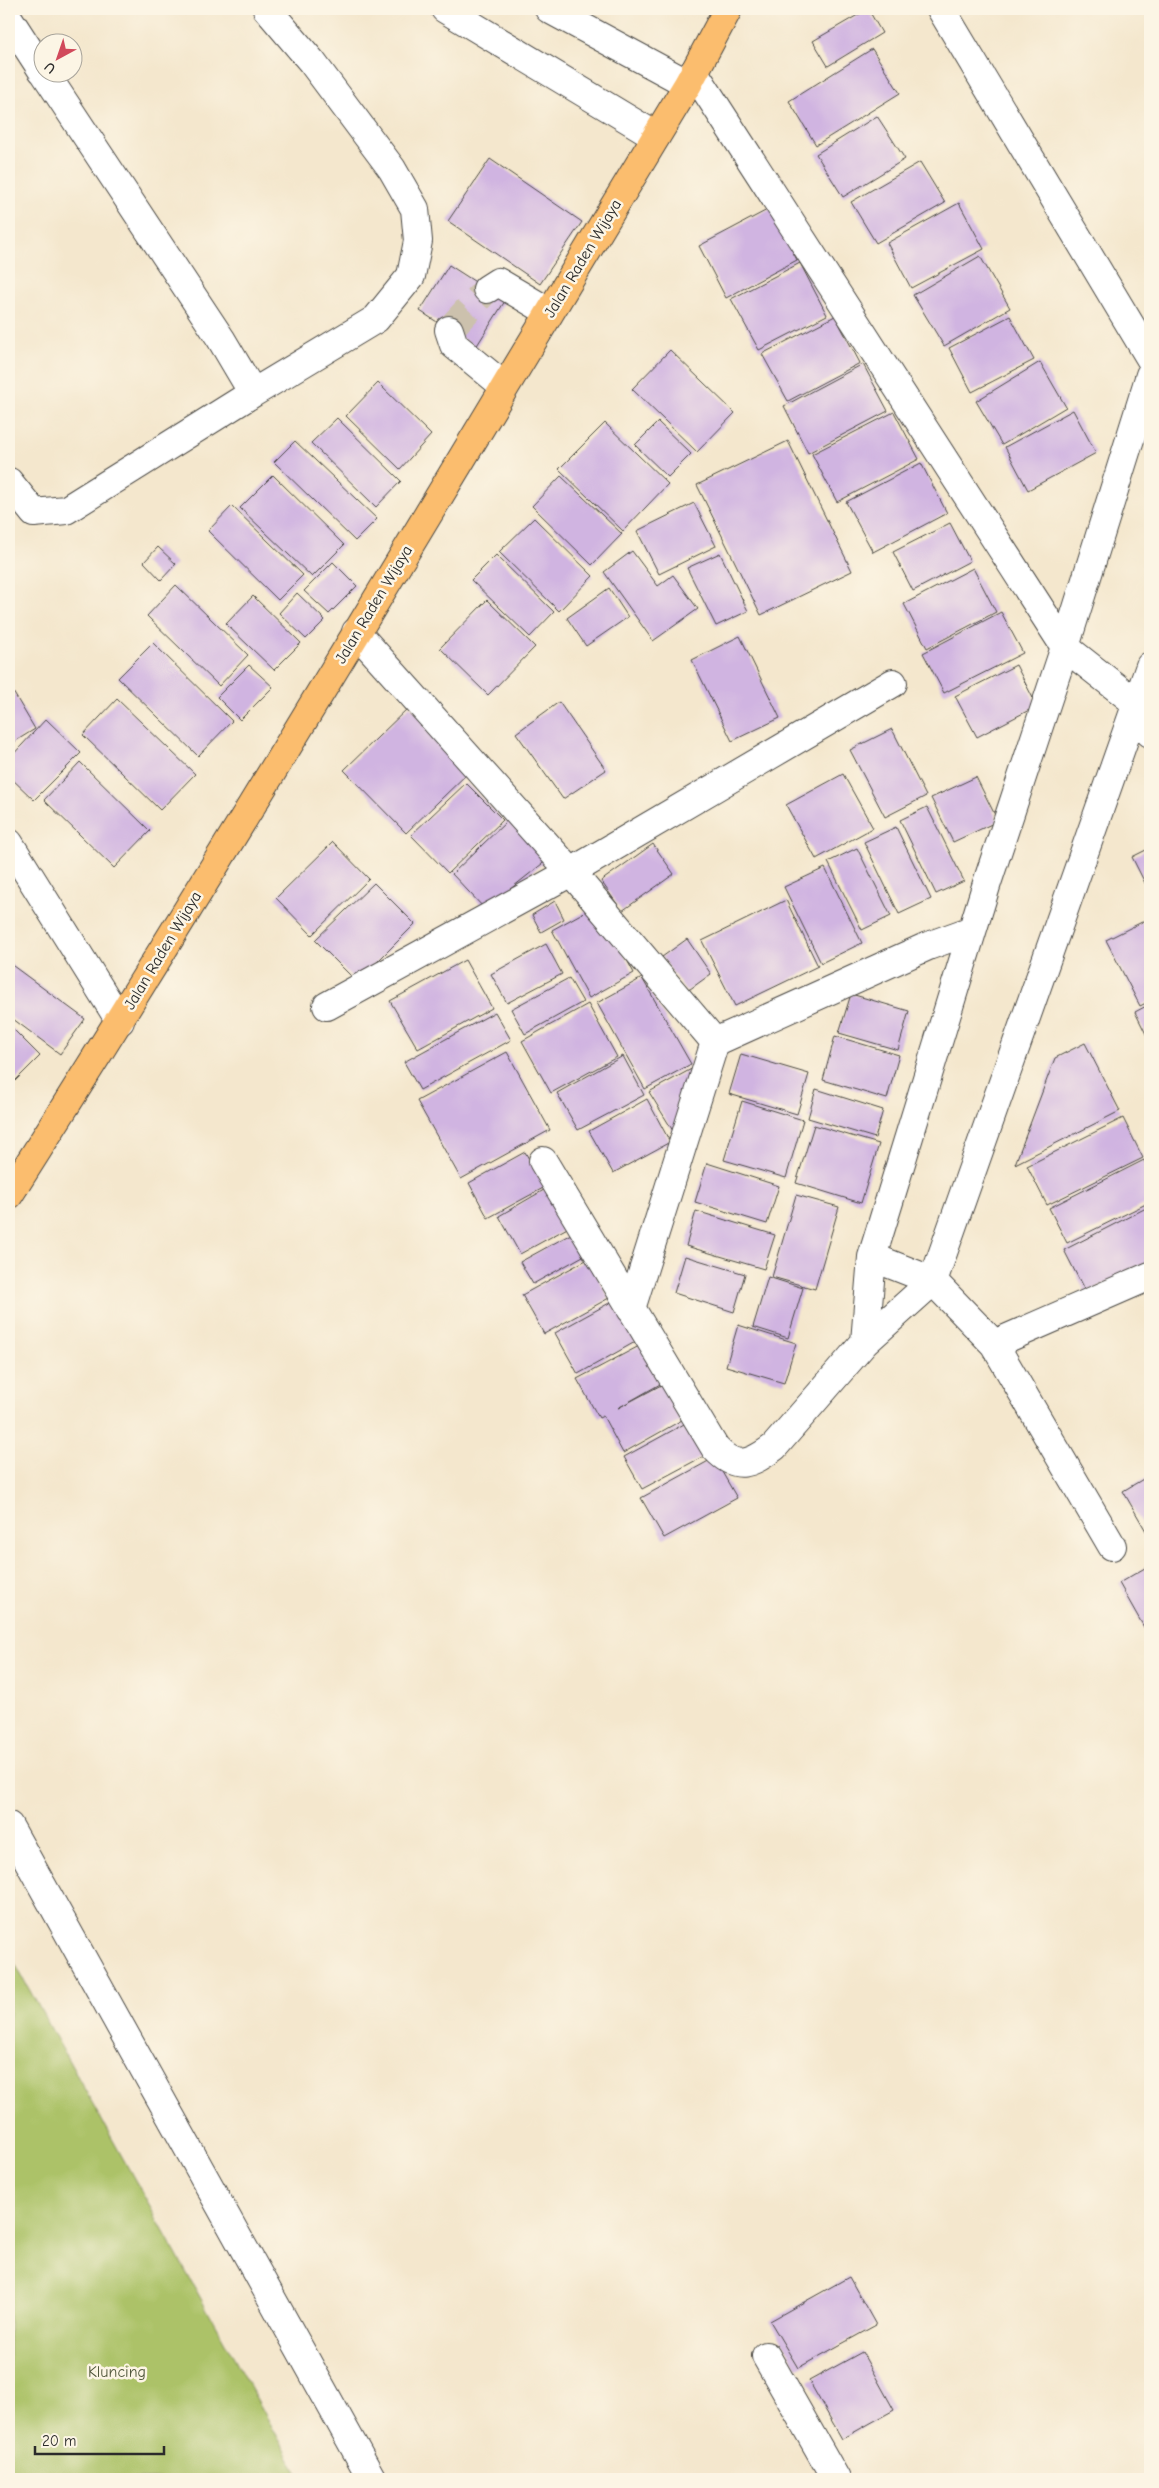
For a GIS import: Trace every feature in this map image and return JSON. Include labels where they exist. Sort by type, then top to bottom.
[{"type":"highway","name":"Jalan Raden Wijaya","points":[[9,1195],[120,1021],[356,632],[691,78],[728,9]]},
{"type":"street","points":[[9,482],[34,513],[66,510],[253,393],[376,319],[411,276],[418,241],[415,209],[392,169],[312,62],[267,9]]},
{"type":"street","points":[[445,9],[656,136]]},
{"type":"street","points":[[549,9],[691,78],[1065,647],[1136,703],[1150,733]]},
{"type":"street","points":[[941,9],[1150,358]]},
{"type":"street","points":[[9,19],[32,54]]},
{"type":"street","points":[[50,82],[221,339],[253,393]]},
{"type":"street","points":[[487,289],[498,282],[549,312]]},
{"type":"street","points":[[449,330],[454,345],[504,386]]},
{"type":"street","points":[[865,1342],[872,1257],[972,930],[1065,647],[1150,375]]},
{"type":"street","points":[[356,632],[571,872],[715,1042]]},
{"type":"street","points":[[543,1161],[715,1448],[725,1458],[742,1464],[758,1459],[774,1448],[865,1342],[933,1281],[1150,666]]},
{"type":"street","points":[[327,1006],[571,872],[893,683]]},
{"type":"street","points":[[9,843],[120,1021]]},
{"type":"street","points":[[631,1309],[715,1042],[928,946],[972,930]]},
{"type":"street","points":[[872,1257],[933,1281],[994,1344],[1112,1546]]},
{"type":"street","points":[[994,1344],[1150,1276]]},
{"type":"street","points":[[9,1826],[372,2479]]},
{"type":"street","points":[[766,2356],[836,2479]]},
{"type":"green space","name":"Kluncing","points":[[9,1953],[301,2479],[9,2479]]},
{"type":"building","points":[[868,9],[882,33],[828,66],[813,41]]},
{"type":"building","points":[[872,49],[900,93],[816,145],[789,101]]},
{"type":"building","points":[[877,116],[905,159],[843,197],[816,154]]},
{"type":"building","points":[[490,159],[582,222],[540,284],[448,221]]},
{"type":"building","points":[[920,162],[945,203],[876,243],[851,202]]},
{"type":"building","points":[[959,203],[984,249],[911,288],[887,243]]},
{"type":"building","points":[[771,208],[797,260],[726,298],[699,246]]},
{"type":"building","points":[[980,256],[1010,308],[944,346],[913,295]]},
{"type":"building","points":[[800,263],[827,315],[759,350],[731,299]]},
{"type":"building","points":[[449,265],[505,301],[476,347],[420,311]]},
{"type":"building","points":[[835,316],[860,363],[788,401],[762,354]]},
{"type":"building","points":[[1010,316],[1034,360],[972,392],[949,348]]},
{"type":"building","points":[[670,350],[735,413],[697,452],[632,389]]},
{"type":"building","points":[[1040,362],[1066,407],[1002,445],[976,401]]},
{"type":"building","points":[[863,364],[888,411],[808,453],[784,406]]},
{"type":"building","points":[[378,383],[431,435],[400,469],[346,416]]},
{"type":"building","points":[[1073,410],[1096,453],[1028,490],[1005,447]]},
{"type":"building","points":[[894,412],[919,459],[837,502],[812,454]]},
{"type":"building","points":[[337,418],[401,481],[376,507],[311,443]]},
{"type":"building","points":[[658,422],[691,454],[668,477],[635,445]]},
{"type":"building","points":[[605,423],[668,484],[623,531],[559,469]]},
{"type":"building","points":[[295,441],[377,519],[355,541],[274,462]]},
{"type":"building","points":[[788,441],[852,571],[761,615],[697,485]]},
{"type":"building","points":[[921,463],[947,513],[873,552],[846,502]]},
{"type":"building","points":[[273,475],[344,545],[312,577],[240,508]]},
{"type":"building","points":[[561,476],[622,534],[592,565],[532,506]]},
{"type":"building","points":[[694,503],[716,546],[659,574],[637,531]]},
{"type":"building","points":[[232,506],[303,575],[278,600],[208,531]]},
{"type":"building","points":[[534,518],[593,576],[559,611],[499,552]]},
{"type":"building","points":[[950,523],[970,561],[913,591],[893,552]]},
{"type":"building","points":[[158,547],[176,564],[161,580],[144,562]]},
{"type":"building","points":[[632,551],[658,586],[673,575],[698,609],[653,641],[604,572]]},
{"type":"building","points":[[720,553],[748,611],[716,626],[687,568]]},
{"type":"building","points":[[496,555],[554,612],[530,637],[471,580]]},
{"type":"building","points":[[333,562],[357,586],[329,614],[304,591]]},
{"type":"building","points":[[973,568],[996,612],[927,648],[904,604]]},
{"type":"building","points":[[176,585],[248,655],[219,686],[147,616]]},
{"type":"building","points":[[609,588],[628,617],[586,646],[567,618]]},
{"type":"building","points":[[297,593],[325,620],[306,639],[279,613]]},
{"type":"building","points":[[253,596],[301,643],[274,670],[226,624]]},
{"type":"building","points":[[487,600],[535,647],[488,695],[440,648]]},
{"type":"building","points":[[1001,612],[1023,653],[944,693],[923,653]]},
{"type":"building","points":[[740,636],[780,718],[732,741],[692,660]]},
{"type":"building","points":[[153,643],[232,721],[198,756],[118,678]]},
{"type":"building","points":[[249,665],[273,687],[240,720],[217,697]]},
{"type":"building","points":[[1016,665],[1037,706],[977,737],[955,696]]},
{"type":"building","points":[[9,685],[35,729],[9,745]]},
{"type":"building","points":[[117,699],[195,774],[160,810],[83,735]]},
{"type":"building","points":[[559,702],[606,770],[563,799],[516,733]]},
{"type":"building","points":[[410,706],[472,769],[406,833],[344,770]]},
{"type":"building","points":[[46,719],[81,753],[34,800],[9,776],[9,759]]},
{"type":"building","points":[[892,729],[926,796],[885,817],[850,750]]},
{"type":"building","points":[[80,762],[150,831],[114,868],[44,800]]},
{"type":"building","points":[[843,774],[873,828],[816,859],[786,805]]},
{"type":"building","points":[[976,777],[998,821],[953,842],[931,798]]},
{"type":"building","points":[[466,783],[503,820],[448,873],[411,835]]},
{"type":"building","points":[[927,807],[964,881],[936,894],[900,820]]},
{"type":"building","points":[[508,820],[547,860],[485,909],[452,874]]},
{"type":"building","points":[[896,827],[931,899],[899,914],[864,842]]},
{"type":"building","points":[[333,842],[369,879],[312,935],[276,898]]},
{"type":"building","points":[[653,844],[674,874],[622,911],[601,881]]},
{"type":"building","points":[[857,848],[891,916],[862,930],[828,862]]},
{"type":"building","points":[[1150,848],[1150,893],[1132,857]]},
{"type":"building","points":[[825,868],[862,943],[821,963],[784,887]]},
{"type":"building","points":[[374,883],[415,924],[357,982],[315,940]]},
{"type":"building","points":[[786,900],[818,966],[735,1006],[702,941]]},
{"type":"building","points":[[555,901],[564,919],[541,932],[532,915]]},
{"type":"building","points":[[597,905],[634,973],[589,998],[552,930]]},
{"type":"building","points":[[1150,918],[1150,1001],[1140,1006],[1106,940]]},
{"type":"building","points":[[687,939],[711,974],[686,992],[662,957]]},
{"type":"building","points":[[546,944],[562,974],[507,1003],[491,974]]},
{"type":"building","points":[[465,960],[492,1008],[418,1049],[390,1001]]},
{"type":"building","points":[[9,963],[85,1019],[60,1054],[9,1016]]},
{"type":"building","points":[[569,978],[583,1002],[525,1034],[511,1009]]},
{"type":"building","points":[[642,978],[691,1064],[645,1089],[597,1003]]},
{"type":"building","points":[[851,994],[909,1011],[898,1050],[839,1033]]},
{"type":"building","points":[[588,1004],[617,1057],[551,1093],[522,1041]]},
{"type":"building","points":[[1150,1004],[1150,1042],[1135,1012]]},
{"type":"building","points":[[495,1012],[511,1040],[420,1090],[404,1062]]},
{"type":"building","points":[[9,1025],[40,1056],[9,1087]]},
{"type":"building","points":[[835,1036],[899,1055],[887,1099],[823,1080]]},
{"type":"building","points":[[1085,1043],[1120,1111],[1015,1164],[1055,1058]]},
{"type":"building","points":[[507,1052],[550,1130],[461,1179],[417,1101]]},
{"type":"building","points":[[741,1054],[809,1074],[797,1114],[729,1094]]},
{"type":"building","points":[[623,1056],[644,1095],[578,1130],[557,1093]]},
{"type":"building","points":[[697,1066],[678,1139],[649,1092]]},
{"type":"building","points":[[816,1089],[883,1110],[875,1138],[808,1118]]},
{"type":"building","points":[[647,1099],[670,1142],[613,1173],[589,1131]]},
{"type":"building","points":[[742,1101],[803,1120],[786,1178],[724,1160]]},
{"type":"building","points":[[1123,1118],[1143,1158],[1047,1205],[1027,1166]]},
{"type":"building","points":[[814,1125],[879,1144],[861,1203],[796,1183]]},
{"type":"building","points":[[525,1152],[545,1187],[488,1218],[469,1183]]},
{"type":"building","points":[[1144,1160],[1150,1173],[1150,1202],[1067,1243],[1049,1208]]},
{"type":"building","points":[[707,1163],[779,1186],[767,1224],[695,1202]]},
{"type":"building","points":[[549,1187],[571,1226],[520,1254],[499,1216]]},
{"type":"building","points":[[796,1195],[839,1207],[815,1289],[772,1277]]},
{"type":"building","points":[[1150,1206],[1150,1261],[1086,1293],[1064,1250]]},
{"type":"building","points":[[696,1211],[775,1235],[764,1269],[686,1246]]},
{"type":"building","points":[[571,1234],[583,1256],[533,1284],[520,1262]]},
{"type":"building","points":[[685,1256],[745,1274],[734,1312],[674,1293]]},
{"type":"building","points":[[588,1259],[609,1298],[544,1334],[522,1295]]},
{"type":"building","points":[[768,1277],[803,1288],[788,1338],[753,1327]]},
{"type":"building","points":[[622,1296],[644,1337],[578,1374],[555,1333]]},
{"type":"building","points":[[738,1325],[796,1343],[784,1383],[726,1366]]},
{"type":"building","points":[[641,1345],[662,1383],[618,1408],[663,1384],[682,1420],[623,1453],[603,1416],[599,1418],[577,1379]]},
{"type":"building","points":[[686,1423],[704,1456],[642,1489],[624,1457]]},
{"type":"building","points":[[714,1458],[737,1498],[664,1538],[641,1498]]},
{"type":"building","points":[[1150,1475],[1150,1538],[1123,1491]]},
{"type":"building","points":[[1150,1565],[1150,1626],[1145,1629],[1119,1583]]},
{"type":"building","points":[[849,2277],[876,2325],[798,2368],[770,2321]]},
{"type":"building","points":[[862,2352],[894,2410],[842,2439],[809,2381]]},
{"type":"tunnel","points":[[449,330],[487,289]]}]
